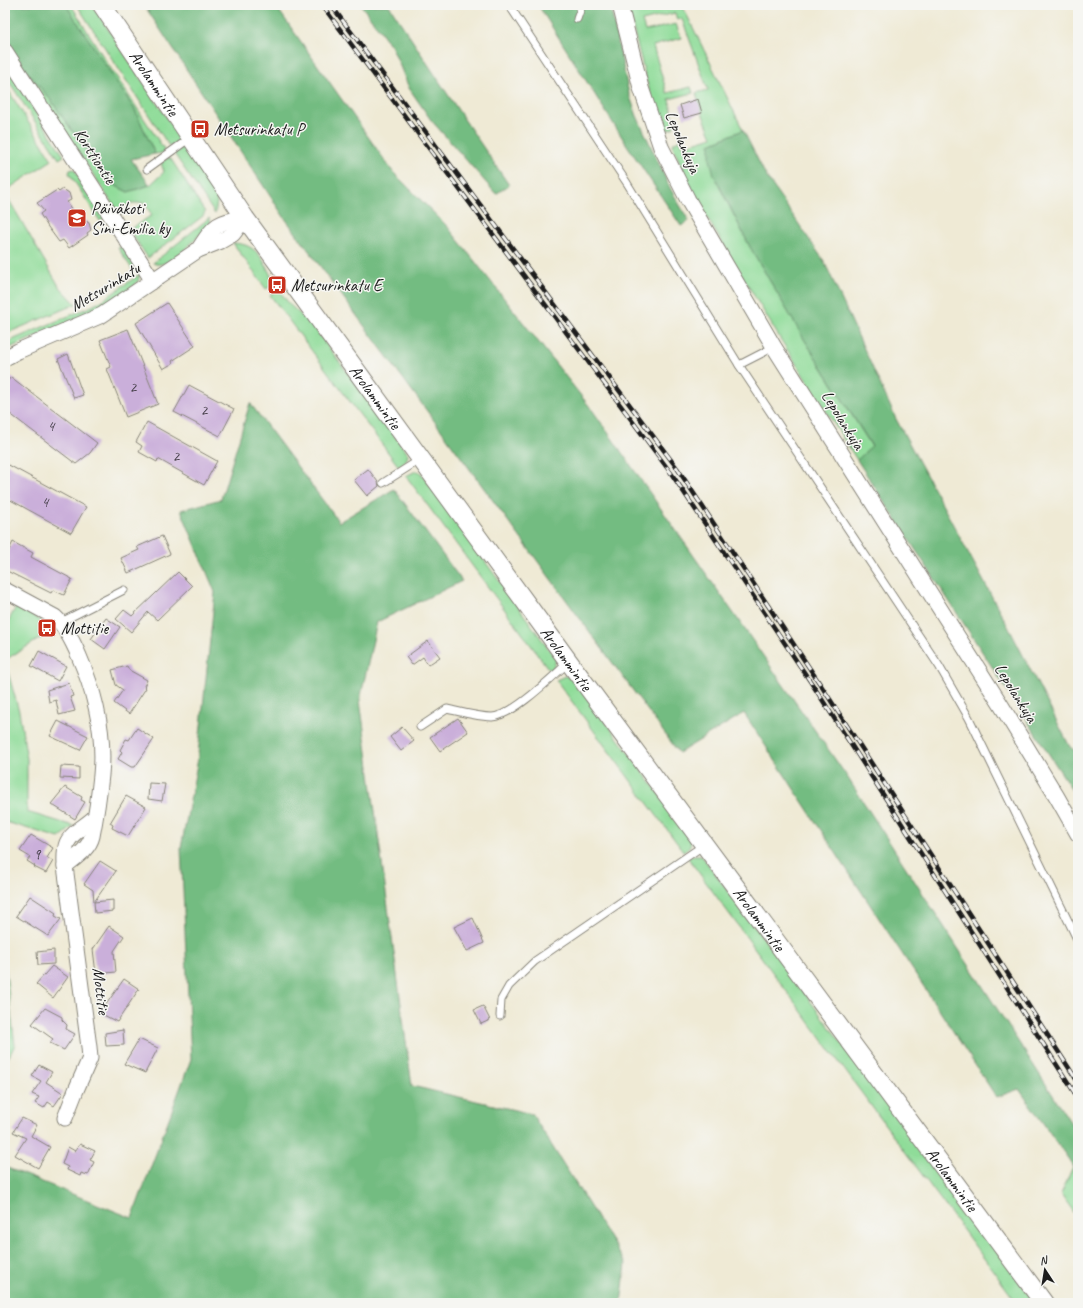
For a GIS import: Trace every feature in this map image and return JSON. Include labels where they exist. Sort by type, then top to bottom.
[{"type":"street","name":"Arolammintie","points":[[102,5],[245,218],[569,662],[1044,1303]]},
{"type":"street","name":"Lepolankuja","points":[[620,5],[641,88],[661,147],[688,200],[774,347],[1002,705],[1078,834]]},
{"type":"street","name":"Korttiontie","points":[[5,51],[153,281]]},
{"type":"street","name":"Metsurinkatu","points":[[5,358],[102,315],[198,250],[221,241],[233,234],[245,218]]},
{"type":"street","name":"Mottitie","points":[[5,590],[55,617],[61,622],[74,645],[87,674],[99,723],[102,748],[102,774],[95,817],[74,834],[67,843],[65,854],[65,866],[90,1053],[90,1058],[65,1118]]},
{"type":"lane","points":[[509,5],[627,183],[739,365],[938,666],[962,705],[1078,941]]},
{"type":"lane","points":[[577,19],[582,5]]},
{"type":"lane","points":[[147,169],[190,138]]},
{"type":"lane","points":[[739,365],[774,347]]},
{"type":"lane","points":[[383,483],[421,459]]},
{"type":"lane","points":[[61,622],[124,590]]},
{"type":"lane","points":[[420,727],[447,709],[493,717],[504,713],[523,702],[569,662]]},
{"type":"lane","points":[[500,1016],[501,1000],[509,986],[536,961],[704,845]]},
{"type":"green space","points":[[5,5],[66,5],[135,110],[155,154],[131,159],[150,185],[128,192],[108,182],[50,99],[24,68],[5,38]]},
{"type":"green space","points":[[66,5],[71,5],[164,149],[163,153],[155,154],[135,110]]},
{"type":"green space","points":[[77,5],[92,5],[181,139],[172,146],[169,146]]},
{"type":"green space","points":[[144,5],[275,5],[393,172],[447,226],[593,411],[846,775],[1078,1134],[1078,1156],[1074,1167],[1019,1089],[997,1097],[993,1092],[744,713],[679,753],[284,217]]},
{"type":"green space","points":[[361,5],[389,5],[509,185],[496,194],[431,120],[409,88],[392,47]]},
{"type":"green space","points":[[538,5],[610,5],[629,94],[637,116],[670,188],[689,221],[681,226],[625,142]]},
{"type":"green space","points":[[627,5],[682,5],[743,130],[710,144],[721,190],[750,247],[804,339],[872,447],[857,460],[781,340],[706,216],[682,168],[672,144],[680,139],[683,146],[712,137],[696,93],[708,90],[682,19],[677,20],[675,13],[642,21],[645,31],[676,24],[681,38],[653,46],[667,93],[691,87],[693,93],[669,99],[675,124],[673,128],[664,131],[652,100]]},
{"type":"green space","points":[[5,65],[64,156],[59,159],[5,75]]},
{"type":"green space","points":[[24,68],[50,99],[108,182],[128,192],[150,185],[164,172],[161,163],[167,158],[171,159],[205,212],[203,216],[148,258],[129,230],[152,215],[144,203],[130,203],[117,211]]},
{"type":"green space","points":[[5,85],[52,160],[5,191]]},
{"type":"green space","points":[[743,130],[766,176],[824,261],[896,419],[1010,630],[1070,747],[1078,753],[1078,804],[1073,791],[857,460],[872,446],[804,339],[750,247],[714,175],[710,159],[710,144]]},
{"type":"green space","points":[[182,147],[188,148],[215,190],[217,202],[215,214],[175,155],[175,152]]},
{"type":"green space","points":[[74,169],[105,218],[100,221],[69,173],[70,170]]},
{"type":"green space","points":[[5,193],[59,286],[76,304],[5,334]]},
{"type":"green space","points":[[209,218],[211,222],[176,257],[160,264],[153,263]]},
{"type":"green space","points":[[233,243],[242,244],[255,251],[264,262],[275,284],[266,289]]},
{"type":"green space","points":[[123,246],[135,267],[134,269],[132,269],[118,248]]},
{"type":"green space","points":[[140,274],[135,285],[107,305],[5,350],[5,343],[92,306]]},
{"type":"green space","points":[[278,289],[290,305],[312,325],[408,454],[405,462],[399,467],[270,295]]},
{"type":"green space","points":[[250,403],[339,522],[394,489],[462,581],[377,622],[360,700],[412,1086],[532,1114],[626,1264],[621,1303],[5,1303],[5,1167],[132,1218],[191,1059],[181,848],[197,764],[215,592],[181,510],[221,499]]},
{"type":"green space","points":[[416,471],[420,472],[556,659],[554,666],[550,671],[406,476]]},
{"type":"green space","points":[[17,605],[54,630],[5,660],[5,627]]},
{"type":"green space","points":[[5,662],[19,711],[27,759],[27,812],[74,826],[59,838],[6,822],[5,824]]},
{"type":"green space","points":[[565,676],[573,678],[691,837],[689,847],[687,849],[683,851],[556,680]]},
{"type":"green space","points":[[694,855],[701,855],[1036,1303],[1017,1303],[688,858]]},
{"type":"green space","points":[[5,964],[15,1045],[5,1064]]},
{"type":"green space","points":[[1078,1156],[1078,1218],[1061,1194]]},
{"type":"building","points":[[698,99],[702,113],[684,118],[680,105]]},
{"type":"building","points":[[63,189],[69,193],[71,200],[67,202],[78,221],[83,219],[89,223],[91,230],[87,233],[88,235],[69,248],[63,240],[59,242],[48,227],[40,214],[44,211],[37,203],[57,190],[59,192]]},
{"type":"building","points":[[167,303],[195,346],[172,361],[173,363],[163,369],[136,323]]},
{"type":"building","points":[[128,329],[158,404],[126,417],[107,369],[111,367],[100,340]]},
{"type":"building","points":[[68,354],[83,395],[74,398],[58,359]]},
{"type":"building","points":[[11,377],[97,443],[90,453],[76,464],[5,410],[5,384]]},
{"type":"building","points":[[189,385],[234,409],[220,436],[174,412]]},
{"type":"building","points":[[147,422],[217,461],[204,485],[158,459],[157,462],[139,452],[142,446],[136,442]]},
{"type":"building","points":[[5,463],[86,507],[71,533],[5,497]]},
{"type":"building","points":[[368,469],[378,482],[379,486],[367,496],[354,480]]},
{"type":"building","points":[[162,536],[170,554],[128,573],[121,558],[139,550],[137,547]]},
{"type":"building","points":[[13,542],[33,553],[31,557],[72,579],[64,595],[53,590],[51,593],[5,570],[5,550],[8,552]]},
{"type":"building","points":[[178,572],[192,586],[157,620],[148,612],[131,632],[116,619],[124,610],[132,616]]},
{"type":"building","points":[[106,618],[120,627],[105,649],[91,639]]},
{"type":"building","points":[[428,641],[440,657],[428,665],[423,657],[412,665],[406,657]]},
{"type":"building","points":[[39,651],[66,666],[58,681],[31,666]]},
{"type":"building","points":[[127,666],[129,670],[147,680],[144,686],[146,688],[129,714],[114,703],[123,690],[116,685],[112,670]]},
{"type":"building","points":[[69,683],[73,696],[70,697],[75,711],[59,715],[56,700],[49,702],[47,690]]},
{"type":"building","points":[[458,718],[468,732],[440,751],[430,737]]},
{"type":"building","points":[[58,721],[88,736],[80,750],[50,736]]},
{"type":"building","points":[[402,727],[414,741],[401,751],[390,737]]},
{"type":"building","points":[[137,728],[154,739],[135,767],[131,767],[118,759],[122,752],[120,750],[126,739],[129,740]]},
{"type":"building","points":[[61,766],[79,767],[79,779],[60,778]]},
{"type":"building","points":[[149,783],[165,784],[162,801],[148,799]]},
{"type":"building","points":[[65,787],[82,797],[81,800],[85,802],[75,819],[51,804]]},
{"type":"building","points":[[126,796],[146,807],[128,836],[112,828],[113,825],[110,823]]},
{"type":"building","points":[[31,835],[53,848],[47,858],[53,861],[46,873],[34,867],[35,866],[27,861],[30,857],[20,851]]},
{"type":"building","points":[[100,861],[116,871],[94,902],[93,890],[84,884]]},
{"type":"building","points":[[30,896],[56,913],[55,916],[61,919],[48,936],[16,916]]},
{"type":"building","points":[[113,900],[113,911],[95,913],[94,902]]},
{"type":"building","points":[[473,918],[484,943],[467,951],[454,927]]},
{"type":"building","points":[[109,926],[124,936],[114,951],[116,972],[96,974],[93,949]]},
{"type":"building","points":[[54,950],[54,964],[38,965],[37,952]]},
{"type":"building","points":[[52,966],[68,977],[53,998],[36,984]]},
{"type":"building","points":[[124,979],[139,989],[117,1022],[100,1013]]},
{"type":"building","points":[[483,1006],[490,1020],[481,1024],[474,1010]]},
{"type":"building","points":[[45,1008],[62,1017],[62,1020],[67,1025],[66,1029],[75,1034],[64,1050],[50,1043],[53,1039],[32,1024]]},
{"type":"building","points":[[123,1030],[124,1045],[106,1046],[105,1033]]},
{"type":"building","points":[[139,1039],[158,1048],[145,1073],[124,1064]]},
{"type":"building","points":[[39,1065],[52,1072],[46,1082],[63,1093],[54,1106],[48,1102],[44,1108],[35,1103],[39,1097],[32,1094],[41,1081],[32,1076]]},
{"type":"building","points":[[22,1118],[37,1125],[31,1136],[50,1147],[38,1168],[15,1155],[26,1138],[13,1132]]},
{"type":"building","points":[[80,1144],[95,1151],[90,1160],[94,1162],[88,1175],[81,1173],[80,1176],[67,1170],[68,1167],[62,1164],[68,1147],[75,1151]]},
{"type":"railway","points":[[322,5],[671,473],[816,690],[1078,1098]]},
{"type":"railway","points":[[331,5],[677,468],[822,687],[1078,1082]]},
{"type":"place","name":"Metsurinkatu P","points":[[200,129]]},
{"type":"place","name":"Päiväkoti Sini-Emilia ky","points":[[77,218]]},
{"type":"place","name":"Metsurinkatu E","points":[[277,285]]},
{"type":"place","name":"Mottitie","points":[[47,628]]}]
